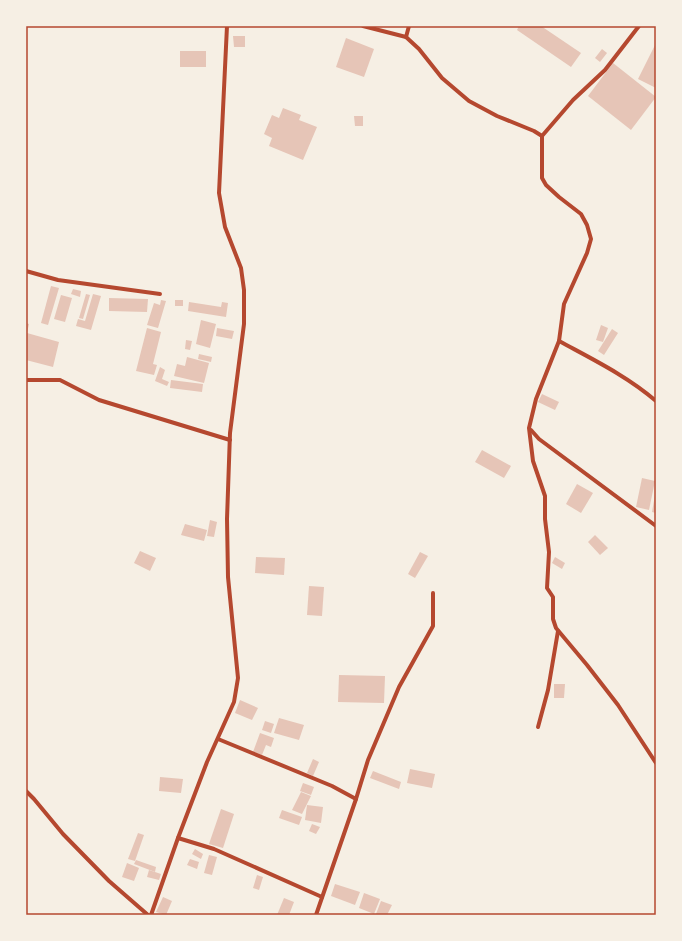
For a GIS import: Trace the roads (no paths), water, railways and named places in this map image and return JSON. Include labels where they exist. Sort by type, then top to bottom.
[{"type":"street","points":[[26,791],[63,834],[109,881],[150,915],[207,762],[234,702],[238,678],[227,557],[227,519],[230,440],[244,324],[244,290],[241,268],[225,227],[219,193],[227,26]]},
{"type":"street","points":[[363,26],[406,36],[419,49],[442,78],[468,101],[542,136]]},
{"type":"street","points":[[406,36],[409,26]]},
{"type":"street","points":[[640,26],[605,70],[573,100],[542,136],[542,178],[546,185],[554,193],[580,214],[587,225],[591,239],[564,304],[559,341],[536,399],[529,428],[533,460],[545,496],[545,519],[548,552],[547,588],[553,597],[553,619],[558,631],[618,705],[656,762]]},
{"type":"street","points":[[26,271],[58,280],[160,294]]},
{"type":"street","points":[[559,341],[608,367],[644,391],[656,401]]},
{"type":"street","points":[[26,380],[60,380],[99,400],[230,440]]},
{"type":"street","points":[[529,428],[539,440],[656,526]]},
{"type":"street","points":[[316,915],[356,800],[368,760],[399,687],[433,626],[433,593]]},
{"type":"street","points":[[538,727],[548,690],[558,631]]},
{"type":"street","points":[[218,738],[332,786],[356,800]]},
{"type":"street","points":[[178,838],[214,849],[322,897]]}]
